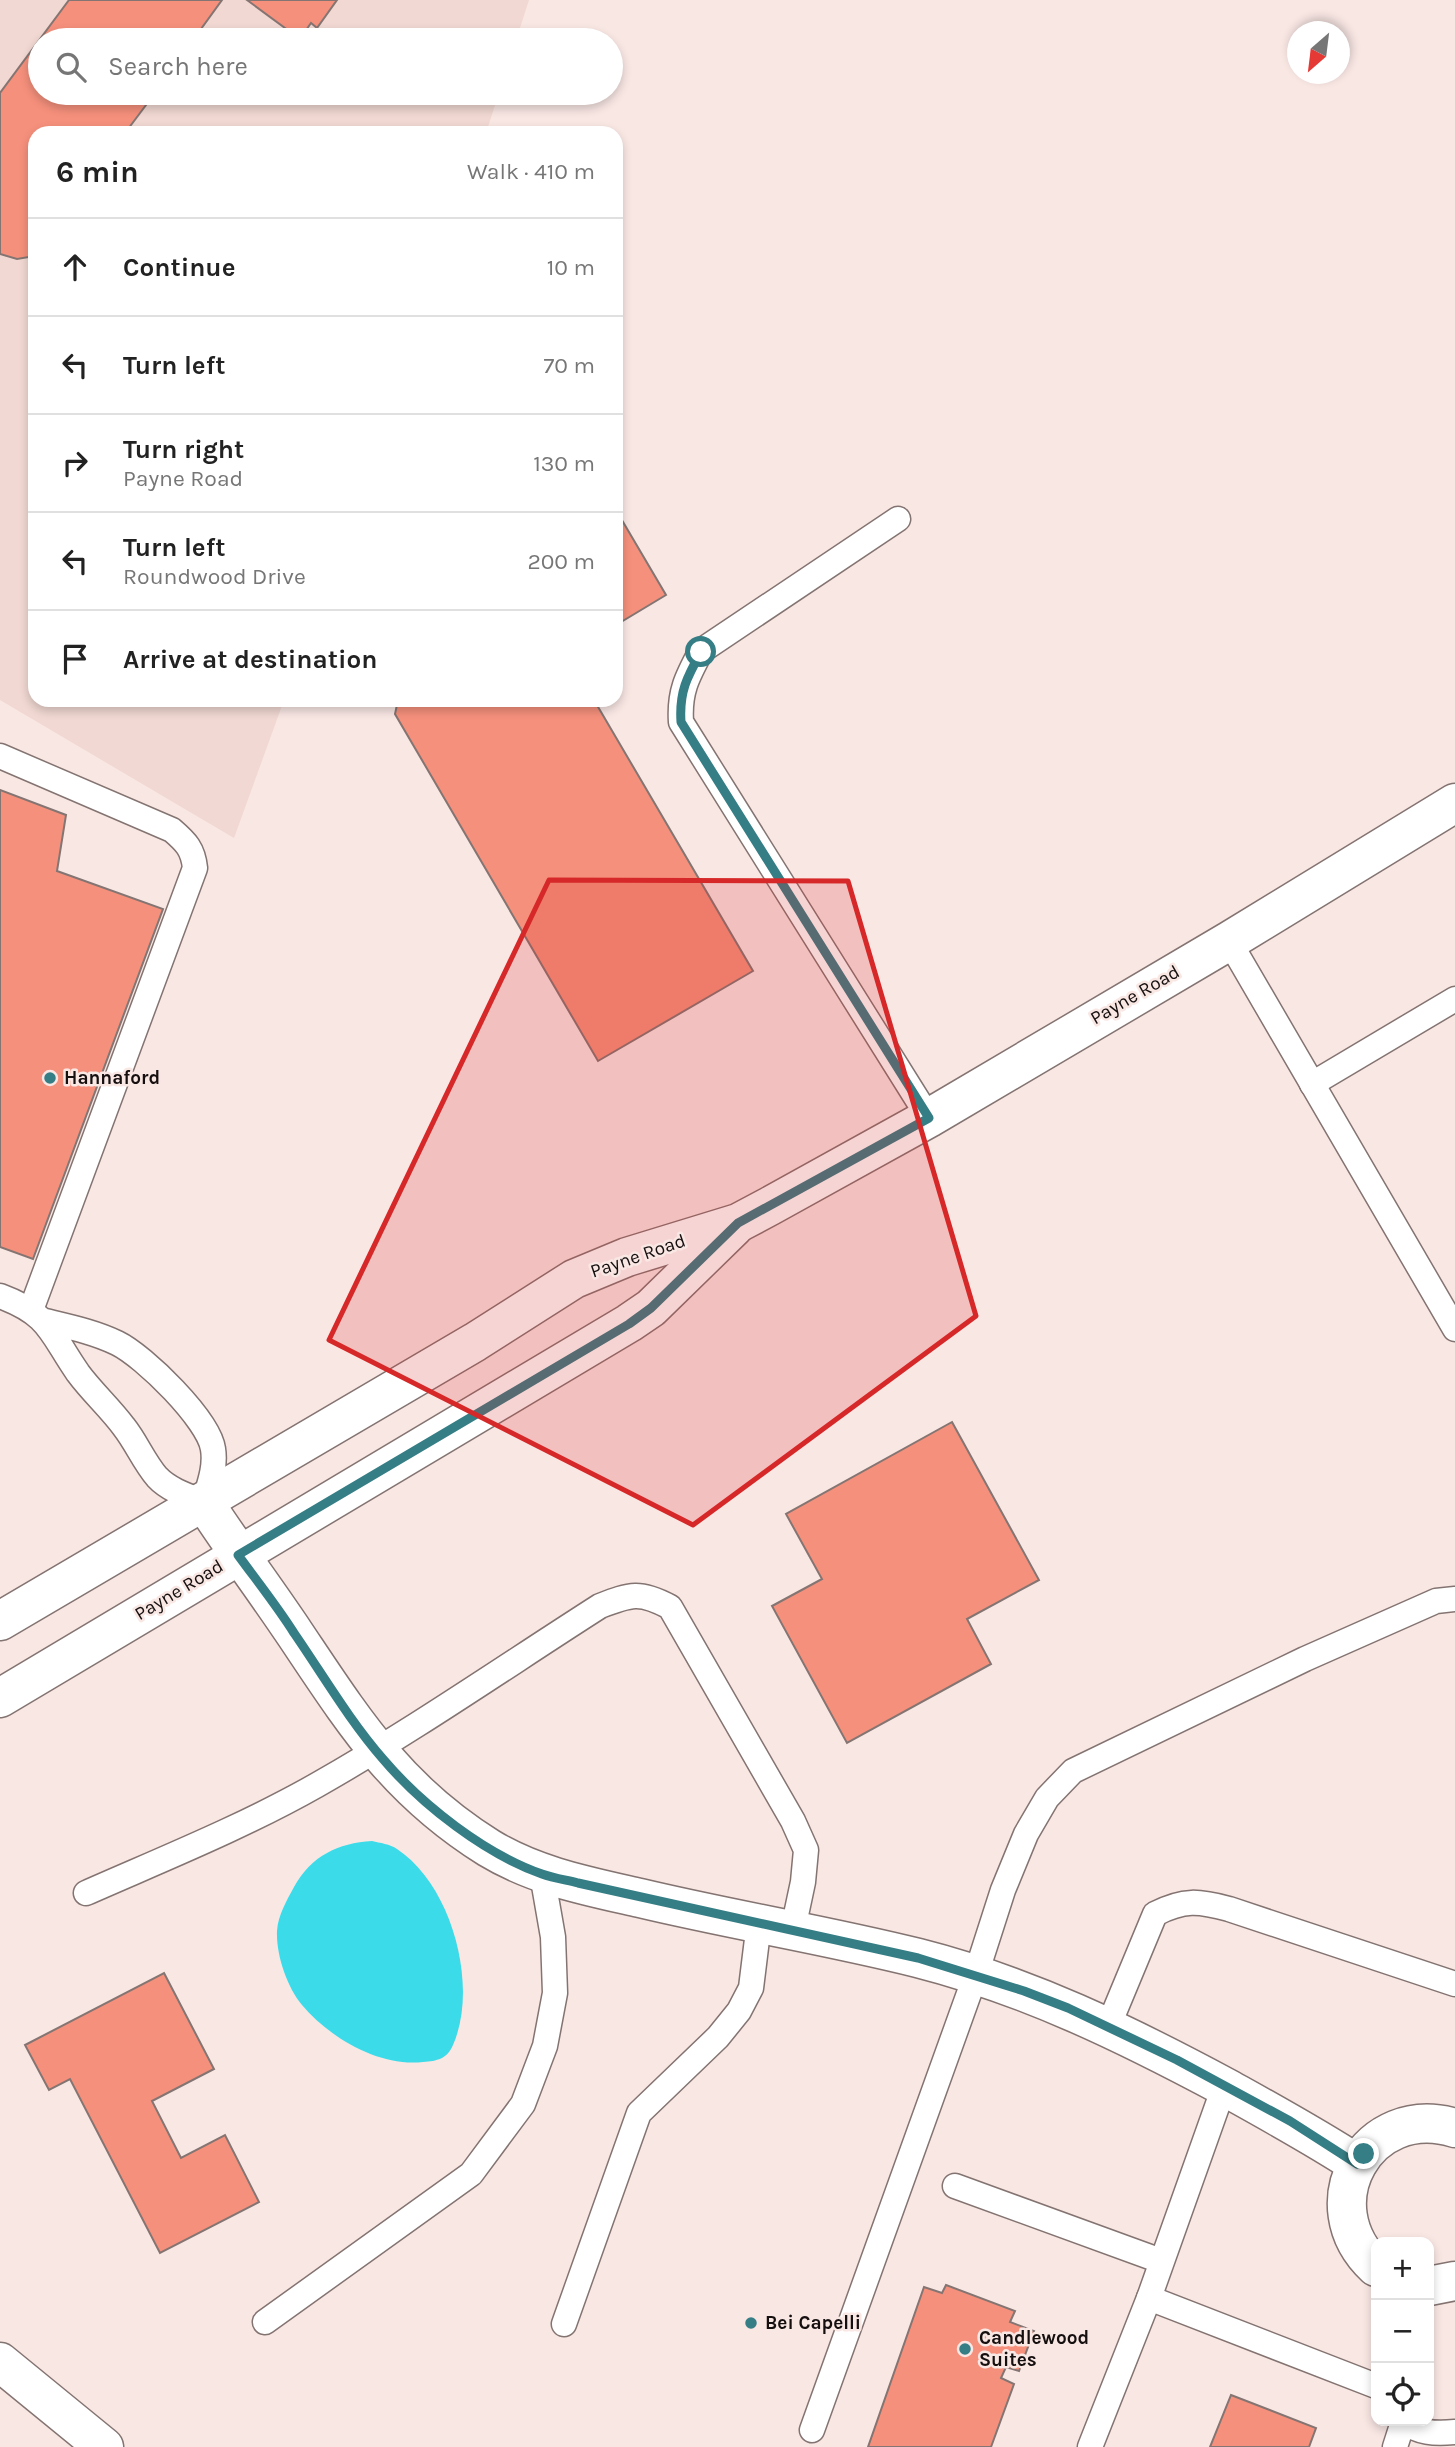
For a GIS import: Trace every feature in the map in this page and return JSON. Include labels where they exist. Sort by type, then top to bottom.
[{"type":"main road","name":"Payne Road","points":[[0,1621],[475,1342],[574,1279],[627,1257],[738,1223],[929,1118],[1229,941],[1455,803]]},
{"type":"main road","name":"Payne Road","points":[[0,1698],[629,1324],[651,1308],[738,1223]]},
{"type":"main road","points":[[204,1502],[332,1692],[375,1750],[415,1793],[489,1848],[542,1874],[688,1909],[918,1958],[1024,1991],[1177,2060],[1290,2121],[1357,2164]]},
{"type":"main road","points":[[1371,2261],[1358,2246],[1348,2220],[1347,2190],[1357,2164],[1371,2146],[1390,2132],[1424,2123],[1455,2128]]},
{"type":"main road","points":[[1434,2285],[1455,2281]]},
{"type":"main road","points":[[0,2362],[86,2442]]},
{"type":"lane","points":[[898,519],[701,652],[686,678],[680,701],[681,722],[929,1118]]},
{"type":"lane","points":[[0,756],[172,830],[193,852],[195,868],[38,1316]]},
{"type":"lane","points":[[1229,941],[1455,1329]]},
{"type":"lane","points":[[1312,1084],[1455,999]]},
{"type":"lane","points":[[0,1296],[38,1316],[89,1331],[121,1345],[167,1382],[201,1422],[213,1448],[214,1467],[204,1502],[177,1492],[157,1477],[135,1440],[109,1406],[80,1376],[38,1316]]},
{"type":"lane","points":[[86,1893],[240,1825],[316,1785],[600,1606],[626,1595],[650,1597],[670,1607],[793,1821],[806,1850],[803,1882],[776,1926],[739,2011],[718,2037],[639,2113],[564,2324]]},
{"type":"lane","points":[[812,2430],[976,1974],[1003,1890],[1026,1834],[1047,1798],[1073,1771],[1305,1659],[1436,1601],[1455,1599]]},
{"type":"lane","points":[[265,2322],[471,2174],[523,2104],[545,2046],[555,1993],[553,1937],[542,1874]]},
{"type":"lane","points":[[1108,2027],[1155,1914],[1175,1904],[1206,1903],[1229,1909],[1455,1984]]},
{"type":"lane","points":[[1090,2447],[1149,2298],[1224,2087]]},
{"type":"lane","points":[[955,2186],[1161,2261]]},
{"type":"lane","points":[[1149,2298],[1371,2384]]},
{"type":"lane","points":[[1395,2447],[1401,2426]]},
{"type":"lane","points":[[1411,2426],[1434,2434],[1455,2432]]},
{"type":"highlighted area","points":[[549,880],[848,881],[976,1316],[693,1525],[329,1340]]},
{"type":"shaded area","points":[[0,0],[529,0],[520,28],[28,28],[28,105],[495,105],[488,126],[28,126],[28,707],[281,707],[234,838],[0,700]]},
{"type":"water","points":[[372,1841],[394,1847],[416,1865],[433,1887],[446,1911],[455,1938],[463,1995],[460,2021],[451,2050],[437,2060],[389,2060],[341,2039],[302,2005],[287,1980],[281,1960],[277,1940],[279,1919],[301,1876],[317,1859],[337,1848]]},
{"type":"building","points":[[69,0],[222,0],[202,28],[48,28]]},
{"type":"building","points":[[247,0],[337,0],[317,28],[311,23],[308,28],[285,28]]},
{"type":"building","points":[[28,55],[28,105],[146,105],[130,126],[28,126],[28,257],[17,259],[0,254],[0,93]]},
{"type":"building","points":[[623,522],[666,595],[623,621]]},
{"type":"building","points":[[396,707],[598,707],[753,971],[598,1061],[395,714]]},
{"type":"building","name":"Hannaford","points":[[0,790],[66,815],[57,871],[163,909],[33,1259],[0,1247]]},
{"type":"building","points":[[952,1422],[1039,1580],[967,1619],[991,1664],[847,1743],[772,1606],[822,1579],[786,1514]]},
{"type":"building","points":[[164,1973],[214,2069],[152,2101],[181,2158],[225,2135],[259,2202],[160,2253],[70,2079],[49,2090],[25,2045]]},
{"type":"building","name":"Candlewood Suites","points":[[946,2285],[1015,2311],[1010,2322],[1034,2331],[1019,2371],[1006,2367],[1001,2378],[1014,2384],[991,2447],[868,2447],[924,2287],[942,2293]]},
{"type":"building","points":[[1231,2395],[1316,2428],[1309,2447],[1210,2447]]},
{"type":"place","name":"Hannaford","points":[[50,1078]]},
{"type":"place","name":"Bei Capelli","points":[[751,2323]]},
{"type":"place","name":"Candlewood Suites","points":[[965,2349]]},
{"type":"route","points":[[701,652],[686,678],[680,701],[681,722],[929,1118],[738,1223],[651,1308],[629,1324],[238,1555],[294,1632],[332,1692],[384,1760],[415,1793],[489,1848],[542,1874],[688,1909],[918,1958],[976,1974],[1068,2008],[1177,2060],[1290,2121],[1357,2164],[1364,2154]]}]
